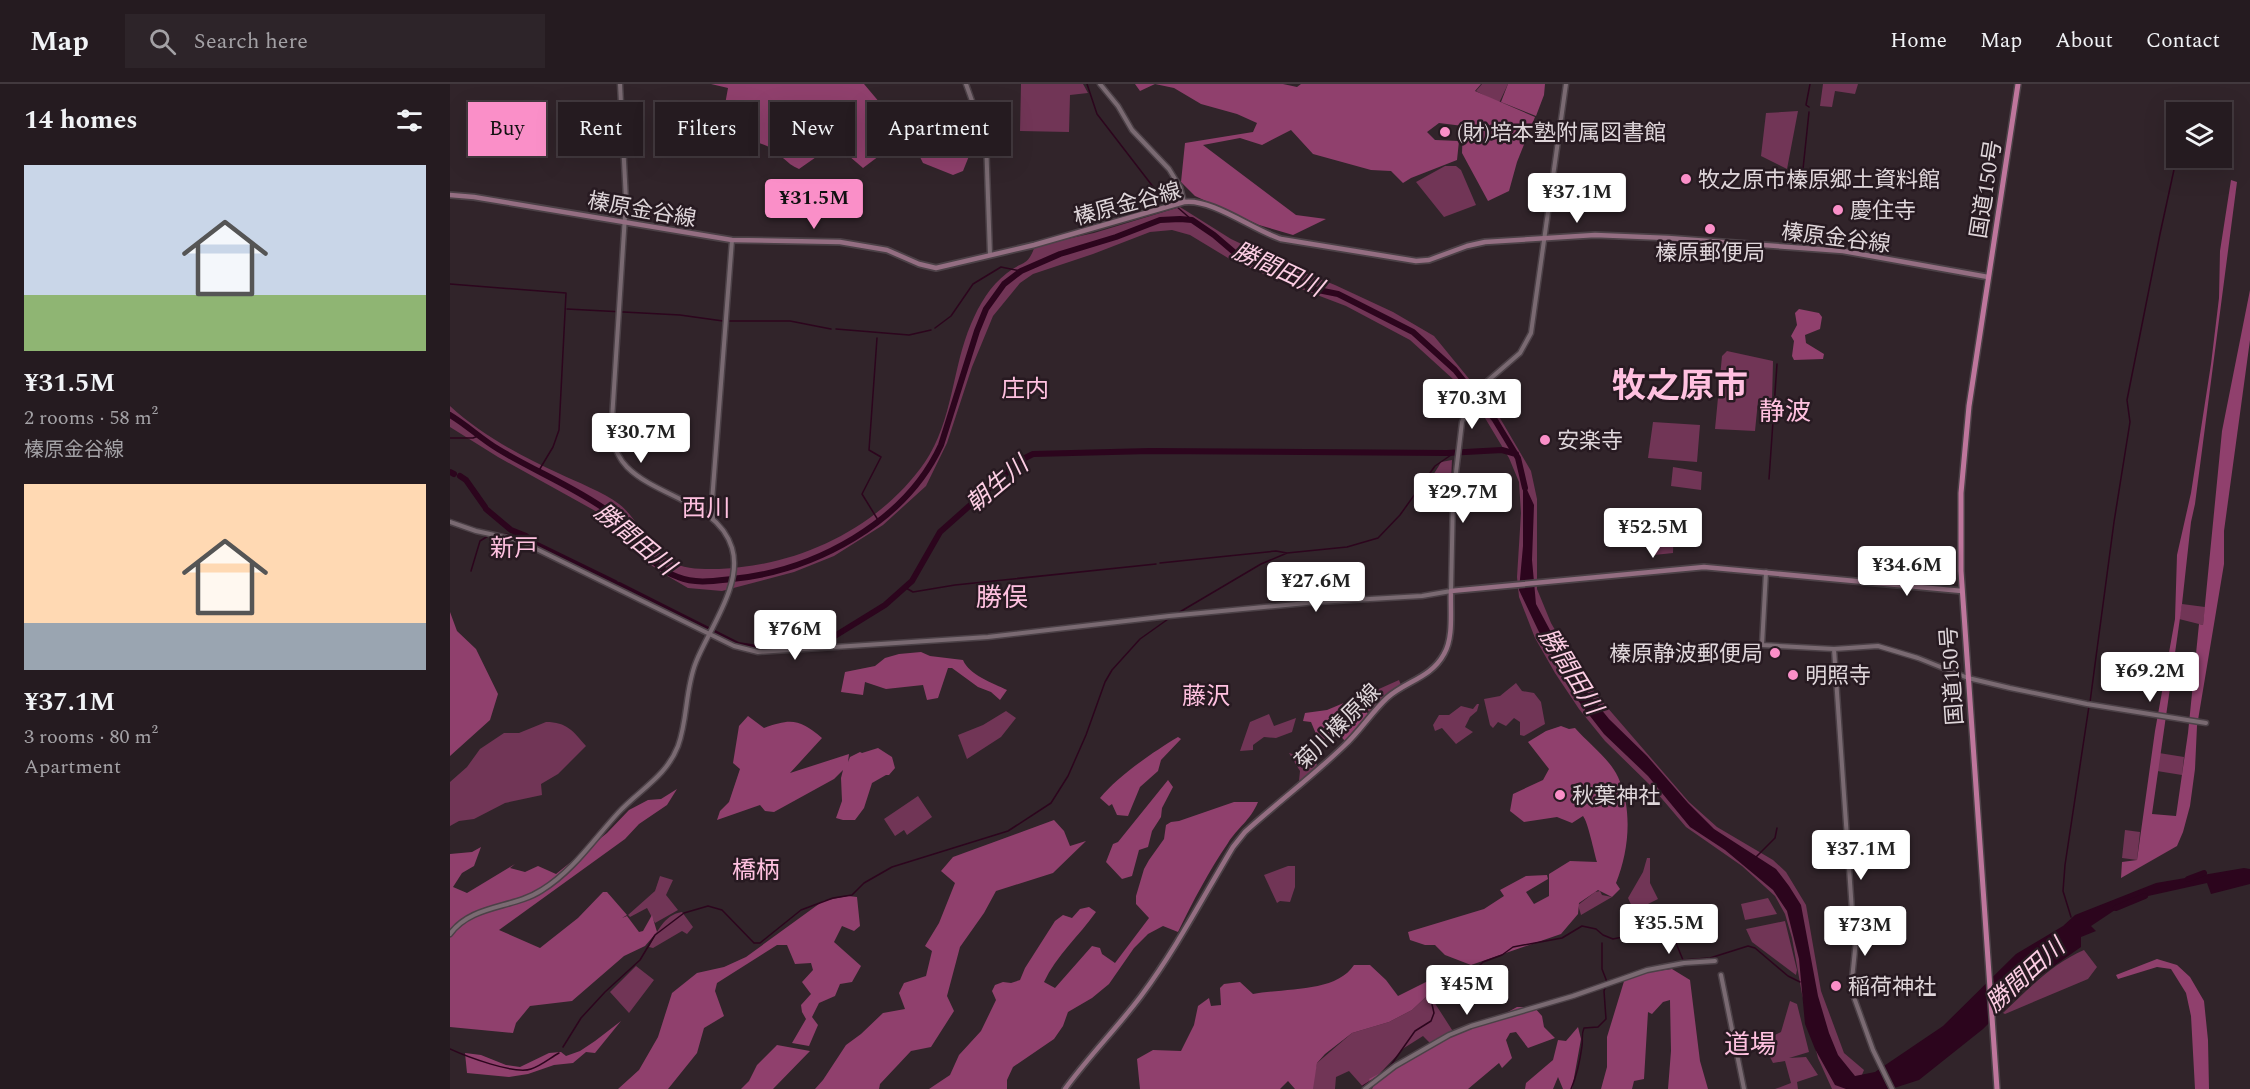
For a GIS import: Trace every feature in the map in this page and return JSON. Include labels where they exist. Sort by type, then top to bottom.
[{"type":"highway","name":"国道150号","points":[[1997,1089],[1962,591],[1961,493],[1972,378],[2018,84]]},
{"type":"main road","name":"榛原金谷線","points":[[450,195],[482,198],[625,224],[732,240],[840,242],[887,250],[919,264],[936,268],[1096,229],[1184,202],[1195,201],[1207,204],[1265,234],[1281,239],[1404,261],[1429,260],[1485,242],[1595,235],[1641,236],[1825,249],[1988,277]]},
{"type":"main road","points":[[1450,591],[1704,567],[1962,591]]},
{"type":"main road","name":"菊川榛原線","points":[[1065,1089],[1161,967],[1233,847],[1245,832],[1347,744],[1393,693],[1426,675],[1440,662],[1449,640],[1450,591]]},
{"type":"street","points":[[450,934],[472,915],[524,900],[553,883],[567,872],[619,812],[662,773],[679,743],[695,664],[729,592],[735,567],[731,544],[724,531],[713,519],[630,470],[618,455],[612,439],[610,428],[627,200],[620,84]]},
{"type":"street","points":[[966,84],[986,140],[990,255]]},
{"type":"street","points":[[1100,84],[1118,106],[1132,130],[1169,169],[1180,187],[1184,202]]},
{"type":"street","points":[[450,522],[476,531],[518,540],[734,646],[758,652],[988,637],[1170,616],[1317,602],[1422,596],[1450,591],[1452,520],[1462,422],[1467,408],[1481,388],[1520,353],[1532,333],[1566,84]]},
{"type":"street","points":[[713,519],[712,501],[732,240]]},
{"type":"street","points":[[1766,572],[1762,645],[1834,649],[1878,646],[1918,658],[1968,678],[2089,704],[2206,723]]},
{"type":"street","points":[[1834,649],[1852,911],[1857,914],[1858,921],[1851,989],[1880,1066],[1892,1089]]},
{"type":"street","points":[[1365,1089],[1395,1066],[1458,1031],[1574,996],[1647,970],[1716,961]]},
{"type":"street","points":[[1721,975],[1744,1089]]},
{"type":"shaded area","points":[[711,84],[864,84],[879,102],[867,102],[867,156],[879,156],[863,168],[849,156],[855,156],[855,102],[770,102],[770,148],[758,143],[758,102],[725,102],[728,88]]},
{"type":"shaded area","points":[[1021,84],[1083,84],[1088,93],[1070,95],[1069,132],[1020,131]]},
{"type":"shaded area","points":[[1135,84],[1155,84],[1140,91]]},
{"type":"shaded area","points":[[1155,84],[1283,84],[1297,87],[1301,84],[1481,84],[1475,91],[1535,117],[1517,162],[1509,191],[1488,201],[1462,153],[1463,126],[1439,123],[1427,132],[1435,140],[1459,141],[1457,160],[1403,183],[1391,171],[1371,170],[1313,154],[1291,130],[1262,145],[1240,138],[1203,145],[1296,215],[1326,219],[1293,235],[1259,225],[1195,196],[1181,182],[1185,143],[1253,132],[1257,123],[1237,114],[1201,104],[1174,88]]},
{"type":"shaded area","points":[[1482,84],[1508,84],[1499,103],[1476,91]]},
{"type":"shaded area","points":[[1508,84],[1545,84],[1544,95],[1536,116],[1501,102]]},
{"type":"shaded area","points":[[1823,84],[1858,84],[1855,94],[1835,91],[1832,107],[1820,106]]},
{"type":"shaded area","points":[[1798,111],[1787,169],[1761,156],[1766,113]]},
{"type":"shaded area","points":[[781,156],[818,156],[799,169]]},
{"type":"shaded area","points":[[920,156],[969,156],[963,171],[953,175],[923,163]]},
{"type":"shaded area","points":[[1445,166],[1456,166],[1461,170],[1476,205],[1444,217],[1416,182]]},
{"type":"shaded area","points":[[813,180],[823,201],[824,218],[810,216],[807,210],[803,185]]},
{"type":"shaded area","points":[[2231,180],[2237,182],[2152,814],[2176,816],[2188,733],[2199,624],[2203,625],[2222,431],[2250,290],[2250,340],[2224,531],[2224,564],[2197,726],[2190,806],[2177,846],[2121,878],[2122,862],[2137,860],[2155,731],[2175,619],[2177,555],[2191,493],[2211,364],[2219,298],[2220,251]]},
{"type":"shaded area","points":[[1180,207],[1231,239],[1393,312],[1434,336],[1497,413],[1531,471],[1537,499],[1537,589],[1551,623],[1576,666],[1600,699],[1689,802],[1717,827],[1773,860],[1786,872],[1806,905],[1821,991],[1844,1053],[1864,1070],[1856,1089],[1832,1089],[1818,1058],[1802,994],[1792,938],[1785,914],[1775,896],[1742,866],[1686,827],[1651,786],[1605,741],[1579,709],[1535,638],[1519,597],[1517,577],[1521,513],[1519,482],[1509,458],[1485,418],[1454,380],[1410,340],[1346,306],[1275,279],[1228,258],[1190,235],[1172,230],[1150,232],[1033,274],[1020,283],[993,316],[972,367],[947,443],[926,486],[883,525],[834,556],[794,572],[722,591],[688,588],[664,574],[648,563],[599,513],[498,457],[450,427],[450,406],[501,444],[613,500],[626,510],[656,549],[676,564],[694,568],[719,569],[778,560],[835,539],[861,524],[885,506],[925,462],[947,412],[965,341],[978,310],[995,284],[1012,269],[1027,261],[1035,246],[1094,233]]},
{"type":"shaded area","points":[[1799,309],[1819,313],[1822,317],[1820,329],[1805,335],[1806,343],[1824,354],[1823,359],[1794,360],[1792,356],[1794,341],[1791,336],[1797,325],[1795,313]]},
{"type":"shaded area","points":[[1727,351],[1773,361],[1772,401],[1758,401],[1755,431],[1715,429],[1722,356]]},
{"type":"shaded area","points":[[1653,422],[1700,425],[1697,462],[1648,458]]},
{"type":"shaded area","points":[[1452,460],[1450,502],[1418,501],[1441,462]]},
{"type":"shaded area","points":[[1673,467],[1702,472],[1701,490],[1671,486]]},
{"type":"shaded area","points":[[1674,521],[1673,553],[1654,555],[1656,535],[1664,534],[1663,522]]},
{"type":"shaded area","points":[[2182,604],[2205,607],[2203,625],[2179,619]]},
{"type":"shaded area","points":[[450,612],[457,631],[476,649],[498,694],[490,720],[450,756]]},
{"type":"shaded area","points":[[921,652],[930,656],[963,660],[970,670],[1007,690],[1000,700],[952,668],[948,668],[938,698],[927,700],[923,685],[886,689],[865,682],[863,695],[841,692],[845,672],[875,666],[885,658],[899,654]]},
{"type":"shaded area","points":[[1399,680],[1401,685],[1385,696],[1369,712],[1361,697]]},
{"type":"shaded area","points":[[1516,683],[1522,691],[1534,693],[1541,702],[1545,724],[1524,736],[1520,735],[1520,722],[1514,718],[1506,726],[1498,722],[1493,728],[1490,725],[1484,699],[1500,696]]},
{"type":"shaded area","points":[[1358,697],[1368,714],[1362,724],[1345,741],[1335,730],[1324,740],[1319,741],[1311,722],[1303,721],[1305,713],[1327,710]]},
{"type":"shaded area","points":[[1479,704],[1477,711],[1470,717],[1465,727],[1473,732],[1456,744],[1442,728],[1435,731],[1433,725],[1439,715],[1449,715],[1461,706],[1473,709]]},
{"type":"shaded area","points":[[1006,711],[1016,718],[1001,737],[967,759],[958,735],[983,725]]},
{"type":"shaded area","points":[[1269,714],[1274,726],[1296,718],[1292,732],[1276,738],[1264,737],[1253,745],[1253,750],[1240,751],[1250,722]]},
{"type":"shaded area","points":[[748,716],[764,728],[795,722],[807,727],[822,738],[790,773],[849,754],[848,762],[850,757],[860,752],[878,748],[892,757],[895,768],[889,775],[872,783],[864,808],[855,820],[836,818],[842,801],[843,770],[834,779],[774,812],[765,811],[760,805],[717,820],[720,811],[729,802],[740,769],[733,763],[739,726]]},
{"type":"shaded area","points":[[546,722],[564,726],[586,746],[558,774],[541,784],[542,795],[505,803],[474,819],[459,821],[450,826],[450,782],[467,767],[480,749],[504,733],[519,733]]},
{"type":"shaded area","points":[[1561,726],[1569,729],[1575,728],[1598,751],[1614,770],[1623,790],[1627,830],[1624,858],[1616,883],[1620,889],[1612,897],[1598,890],[1579,903],[1578,914],[1561,934],[1471,965],[1445,955],[1435,945],[1425,945],[1410,940],[1408,932],[1484,909],[1504,896],[1500,890],[1526,876],[1547,875],[1548,879],[1526,892],[1534,904],[1549,896],[1549,874],[1570,861],[1597,862],[1583,816],[1572,823],[1557,817],[1524,822],[1510,811],[1513,794],[1543,780],[1549,769],[1528,742],[1546,731]]},
{"type":"shaded area","points":[[1178,737],[1181,739],[1161,760],[1158,771],[1140,787],[1128,816],[1117,815],[1112,804],[1109,806],[1100,798],[1126,773]]},
{"type":"shaded area","points":[[1306,746],[1318,756],[1316,770],[1299,781],[1300,771],[1289,753],[1301,757]]},
{"type":"shaded area","points":[[2159,753],[2184,757],[2182,775],[2157,771]]},
{"type":"shaded area","points":[[1168,780],[1173,787],[1162,808],[1161,817],[1152,831],[1148,847],[1139,850],[1132,876],[1122,879],[1106,862],[1113,844],[1118,842]]},
{"type":"shaded area","points":[[677,789],[667,805],[639,824],[625,839],[499,930],[540,948],[578,918],[603,892],[607,892],[627,915],[622,918],[627,916],[639,932],[643,931],[652,915],[657,932],[645,946],[624,956],[572,1001],[530,1006],[516,1023],[513,1033],[450,1027],[450,854],[472,852],[481,847],[474,866],[462,873],[453,887],[467,893],[515,864],[510,868],[525,872],[538,866],[556,874],[607,833],[629,810],[648,800],[661,799]]},
{"type":"shaded area","points":[[918,796],[932,817],[907,835],[904,830],[895,836],[884,819]]},
{"type":"shaded area","points":[[1234,802],[1258,802],[1214,864],[1178,932],[1163,926],[1148,934],[1134,948],[1109,984],[1092,998],[1068,1012],[1063,1026],[1054,1039],[1013,1067],[1007,1080],[1007,1089],[929,1089],[950,1075],[959,1055],[981,1031],[996,1000],[992,991],[995,985],[1020,980],[1025,968],[1055,921],[1063,915],[1072,918],[1080,909],[1089,907],[1096,912],[1061,955],[1044,982],[1055,988],[1092,946],[1100,948],[1102,954],[1115,963],[1149,918],[1136,904],[1136,896],[1144,869],[1164,839],[1166,825]]},
{"type":"shaded area","points":[[1054,820],[1064,831],[1070,846],[1086,841],[1053,873],[996,891],[984,913],[960,947],[947,996],[954,1011],[931,1047],[911,1051],[880,1084],[879,1089],[815,1089],[846,1045],[883,1013],[905,1009],[899,993],[904,983],[926,976],[932,951],[925,946],[939,923],[955,883],[941,871],[953,857]]},
{"type":"shaded area","points":[[2125,830],[2140,832],[2137,860],[2122,858]]},
{"type":"shaded area","points":[[1647,858],[1650,858],[1650,883],[1658,899],[1634,911],[1628,898],[1643,872]]},
{"type":"shaded area","points":[[1288,866],[1295,866],[1295,887],[1290,902],[1277,903],[1264,875]]},
{"type":"shaded area","points":[[660,876],[673,880],[666,895],[678,910],[655,923],[647,908],[630,917],[628,915],[655,891]]},
{"type":"shaded area","points":[[1600,891],[1602,895],[1612,897],[1581,915],[1578,905],[1595,892]]},
{"type":"shaded area","points":[[848,896],[857,897],[860,926],[854,931],[842,926],[834,942],[861,966],[852,982],[840,984],[835,996],[819,1003],[812,1017],[818,1025],[809,1046],[792,1043],[806,1019],[801,1005],[811,994],[802,982],[813,970],[811,963],[795,964],[787,945],[777,945],[717,983],[715,991],[724,1016],[704,1028],[697,1053],[668,1089],[618,1089],[639,1070],[658,1037],[672,993],[697,973],[724,967],[746,957],[823,901]]},
{"type":"shaded area","points":[[1768,898],[1777,914],[1745,920],[1741,904]]},
{"type":"shaded area","points":[[682,912],[693,927],[687,934],[682,931],[653,948],[649,947],[665,921]]},
{"type":"shaded area","points":[[1785,921],[1797,970],[1796,975],[1752,942],[1746,929]]},
{"type":"shaded area","points":[[2084,950],[2097,967],[2088,979],[2003,1013],[2051,970]]},
{"type":"shaded area","points":[[2157,959],[2177,965],[2190,977],[2204,1001],[2209,1089],[2195,1089],[2191,1016],[2186,993],[2171,969],[2157,967],[2118,979],[2116,975]]},
{"type":"shaded area","points":[[1354,965],[1370,965],[1386,980],[1398,996],[1430,980],[1429,994],[1412,1010],[1389,1022],[1352,1033],[1325,1054],[1317,1063],[1313,1089],[1295,1089],[1288,1081],[1280,1089],[1140,1089],[1137,1059],[1153,1050],[1181,1051],[1194,1025],[1198,1006],[1209,998],[1211,1006],[1221,1005],[1220,988],[1224,984],[1240,982],[1253,994],[1308,988],[1335,981]]},
{"type":"shaded area","points":[[636,966],[654,980],[629,1013],[610,992]]},
{"type":"shaded area","points":[[1672,969],[1690,980],[1700,1061],[1708,1089],[1668,1089],[1671,1051],[1670,1000],[1663,1002],[1652,1014],[1648,1012],[1644,1079],[1634,1081],[1632,1089],[1601,1089],[1607,1067],[1607,1037],[1625,978]]},
{"type":"shaded area","points":[[1429,994],[1454,1033],[1432,1045],[1423,1036],[1404,1048],[1365,1089],[1349,1071],[1336,1077],[1335,1089],[1311,1089],[1317,1063],[1352,1033],[1389,1022],[1412,1010]]},
{"type":"shaded area","points":[[1790,1001],[1797,1004],[1809,1052],[1789,1058],[1806,1057],[1818,1075],[1797,1082],[1798,1089],[1775,1089],[1791,1083],[1785,1061],[1773,1063],[1768,1053],[1764,1051],[1762,1041],[1781,1032]]},
{"type":"shaded area","points":[[1517,1007],[1534,1007],[1542,1016],[1544,1027],[1555,1038],[1528,1048],[1516,1032],[1510,1033],[1506,1040],[1512,1058],[1502,1068],[1499,1063],[1468,1089],[1371,1089],[1373,1088],[1369,1079],[1463,1029],[1486,1024]]},
{"type":"shaded area","points":[[621,1021],[595,1053],[586,1052],[573,1063],[554,1065],[528,1074],[509,1077],[467,1073],[465,1053],[481,1055],[506,1065],[520,1067],[549,1053],[561,1052],[566,1056],[580,1051]]},
{"type":"shaded area","points":[[1578,1027],[1581,1039],[1572,1089],[1563,1089],[1558,1077],[1553,1089],[1525,1089],[1526,1083],[1553,1060],[1558,1040],[1566,1041]]},
{"type":"shaded area","points":[[777,1045],[810,1051],[773,1089],[741,1089],[749,1081],[757,1065]]},
{"type":"water","points":[[1523,481],[1534,505],[1532,560],[1536,604],[1575,677],[1609,719],[1647,756],[1714,829],[1776,869],[1789,886],[1801,905],[1818,996],[1829,1033],[1838,1055],[1855,1076],[1875,1072],[1943,1026],[2016,954],[2063,926],[2075,915],[2156,883],[2244,868],[2250,869],[2250,884],[2211,894],[2207,883],[2130,900],[2091,926],[2096,931],[2081,937],[2081,947],[2027,985],[1983,1029],[1919,1080],[1891,1089],[1846,1089],[1835,1085],[1815,1049],[1805,1024],[1799,959],[1787,911],[1773,890],[1725,850],[1690,827],[1648,776],[1604,734],[1576,698],[1539,632],[1519,590],[1523,546]]},
{"type":"waterway","points":[[1087,84],[1097,114],[1154,188],[1173,203]]},
{"type":"waterway","points":[[1809,107],[1806,105],[1810,84]]},
{"type":"waterway","points":[[1798,184],[1803,169],[1809,112]]},
{"type":"waterway","points":[[2090,702],[2130,422],[2127,400],[2174,168]]},
{"type":"waterway","points":[[1176,206],[1192,220]]},
{"type":"waterway","name":"勝間田川","points":[[450,415],[498,449],[609,512],[626,528],[649,557],[667,572],[684,579],[711,581],[763,574],[794,566],[825,554],[881,520],[905,498],[925,473],[941,445],[986,309],[1004,284],[1021,271],[1060,254],[1116,237],[1160,220],[1180,219],[1192,220],[1235,253],[1313,289],[1338,294],[1413,332],[1455,370],[1495,420],[1518,458],[1525,488]]},
{"type":"waterway","points":[[935,328],[951,316],[973,284],[1001,267],[1021,271]]},
{"type":"waterway","points":[[450,284],[566,293],[559,430],[553,447],[538,472]]},
{"type":"waterway","points":[[567,309],[680,315],[723,321]]},
{"type":"waterway","points":[[728,321],[790,321],[831,329]]},
{"type":"waterway","points":[[836,329],[909,335],[931,330]]},
{"type":"waterway","points":[[877,338],[869,450],[881,457],[862,494],[878,520]]},
{"type":"waterway","points":[[1769,479],[1777,364]]},
{"type":"waterway","points":[[450,438],[478,436]]},
{"type":"waterway","name":"朝生川","points":[[619,585],[738,645],[758,648],[825,642],[885,605],[912,581],[940,532],[1021,460],[1033,454],[1150,451],[1447,453],[1502,450],[1516,454]]},
{"type":"waterway","points":[[1160,563],[1276,551],[1287,553],[1347,547],[1378,538],[1400,515],[1435,466],[1454,453]]},
{"type":"waterway","name":"朝生川","points":[[450,472],[454,474]]},
{"type":"waterway","name":"朝生川","points":[[460,476],[466,480],[485,507]]},
{"type":"waterway","name":"朝生川","points":[[486,509],[511,530],[526,536],[535,544],[615,583]]},
{"type":"waterway","name":"朝生川","points":[[497,533],[518,536],[535,544]]},
{"type":"waterway","points":[[471,571],[480,541],[488,536]]},
{"type":"waterway","points":[[1178,613],[1261,564],[1287,553]]},
{"type":"waterway","points":[[906,588],[913,592],[955,585],[1156,564]]},
{"type":"waterway","points":[[563,1047],[581,1018],[640,960],[655,935],[684,913],[708,906],[722,910],[754,943],[760,943],[801,910],[833,898],[852,895],[864,883],[892,867],[1008,831],[1051,803],[1068,776],[1105,682],[1112,670],[1140,639],[1171,617]]},
{"type":"waterway","points":[[2071,917],[2063,891],[2065,865],[2089,706]]},
{"type":"waterway","points":[[1755,858],[1775,838],[1777,828]]},
{"type":"waterway","name":"勝間田川","points":[[2188,879],[2204,873]]},
{"type":"waterway","name":"勝間田川","points":[[2116,908],[2145,896]]},
{"type":"waterway","points":[[1363,1086],[1391,1065],[1415,1031],[1431,1021],[1434,1013],[1429,991],[1434,983],[1474,971],[1483,962],[1502,955],[1513,947],[1562,938],[1582,926],[1596,929],[1613,939],[1637,934],[1654,942],[1670,939],[1676,943],[1683,960],[1710,958],[1748,946],[1755,948],[1788,976],[1800,982]]},
{"type":"waterway","points":[[1571,1089],[1579,1063],[1584,1028],[1598,1027],[1606,1019],[1604,991],[1607,982],[1602,969],[1602,943]]},
{"type":"waterway","points":[[450,1049],[490,1064],[524,1070],[538,1066],[559,1053]]},
{"type":"place","name":"(財)培本塾附属図書館","points":[[1445,132]]},
{"type":"place","name":"牧之原市榛原郷土資料館","points":[[1686,179]]},
{"type":"place","name":"慶住寺","points":[[1838,210]]},
{"type":"place","name":"榛原郵便局","points":[[1710,229]]},
{"type":"place","name":"安楽寺","points":[[1545,440]]},
{"type":"place","name":"榛原静波郵便局","points":[[1775,653]]},
{"type":"place","name":"明照寺","points":[[1793,675]]},
{"type":"place","name":"秋葉神社","points":[[1560,795]]},
{"type":"place","name":"稲荷神社","points":[[1836,986]]},
{"type":"district","name":"牧之原市","points":[[1680,385]]},
{"type":"district","name":"庄内","points":[[1025,389]]},
{"type":"district","name":"静波","points":[[1785,411]]},
{"type":"district","name":"西川","points":[[706,508]]},
{"type":"district","name":"新戸","points":[[514,548]]},
{"type":"district","name":"勝俣","points":[[1002,597]]},
{"type":"district","name":"藤沢","points":[[1206,696]]},
{"type":"district","name":"橋柄","points":[[756,870]]},
{"type":"district","name":"道場","points":[[1750,1044]]}]
